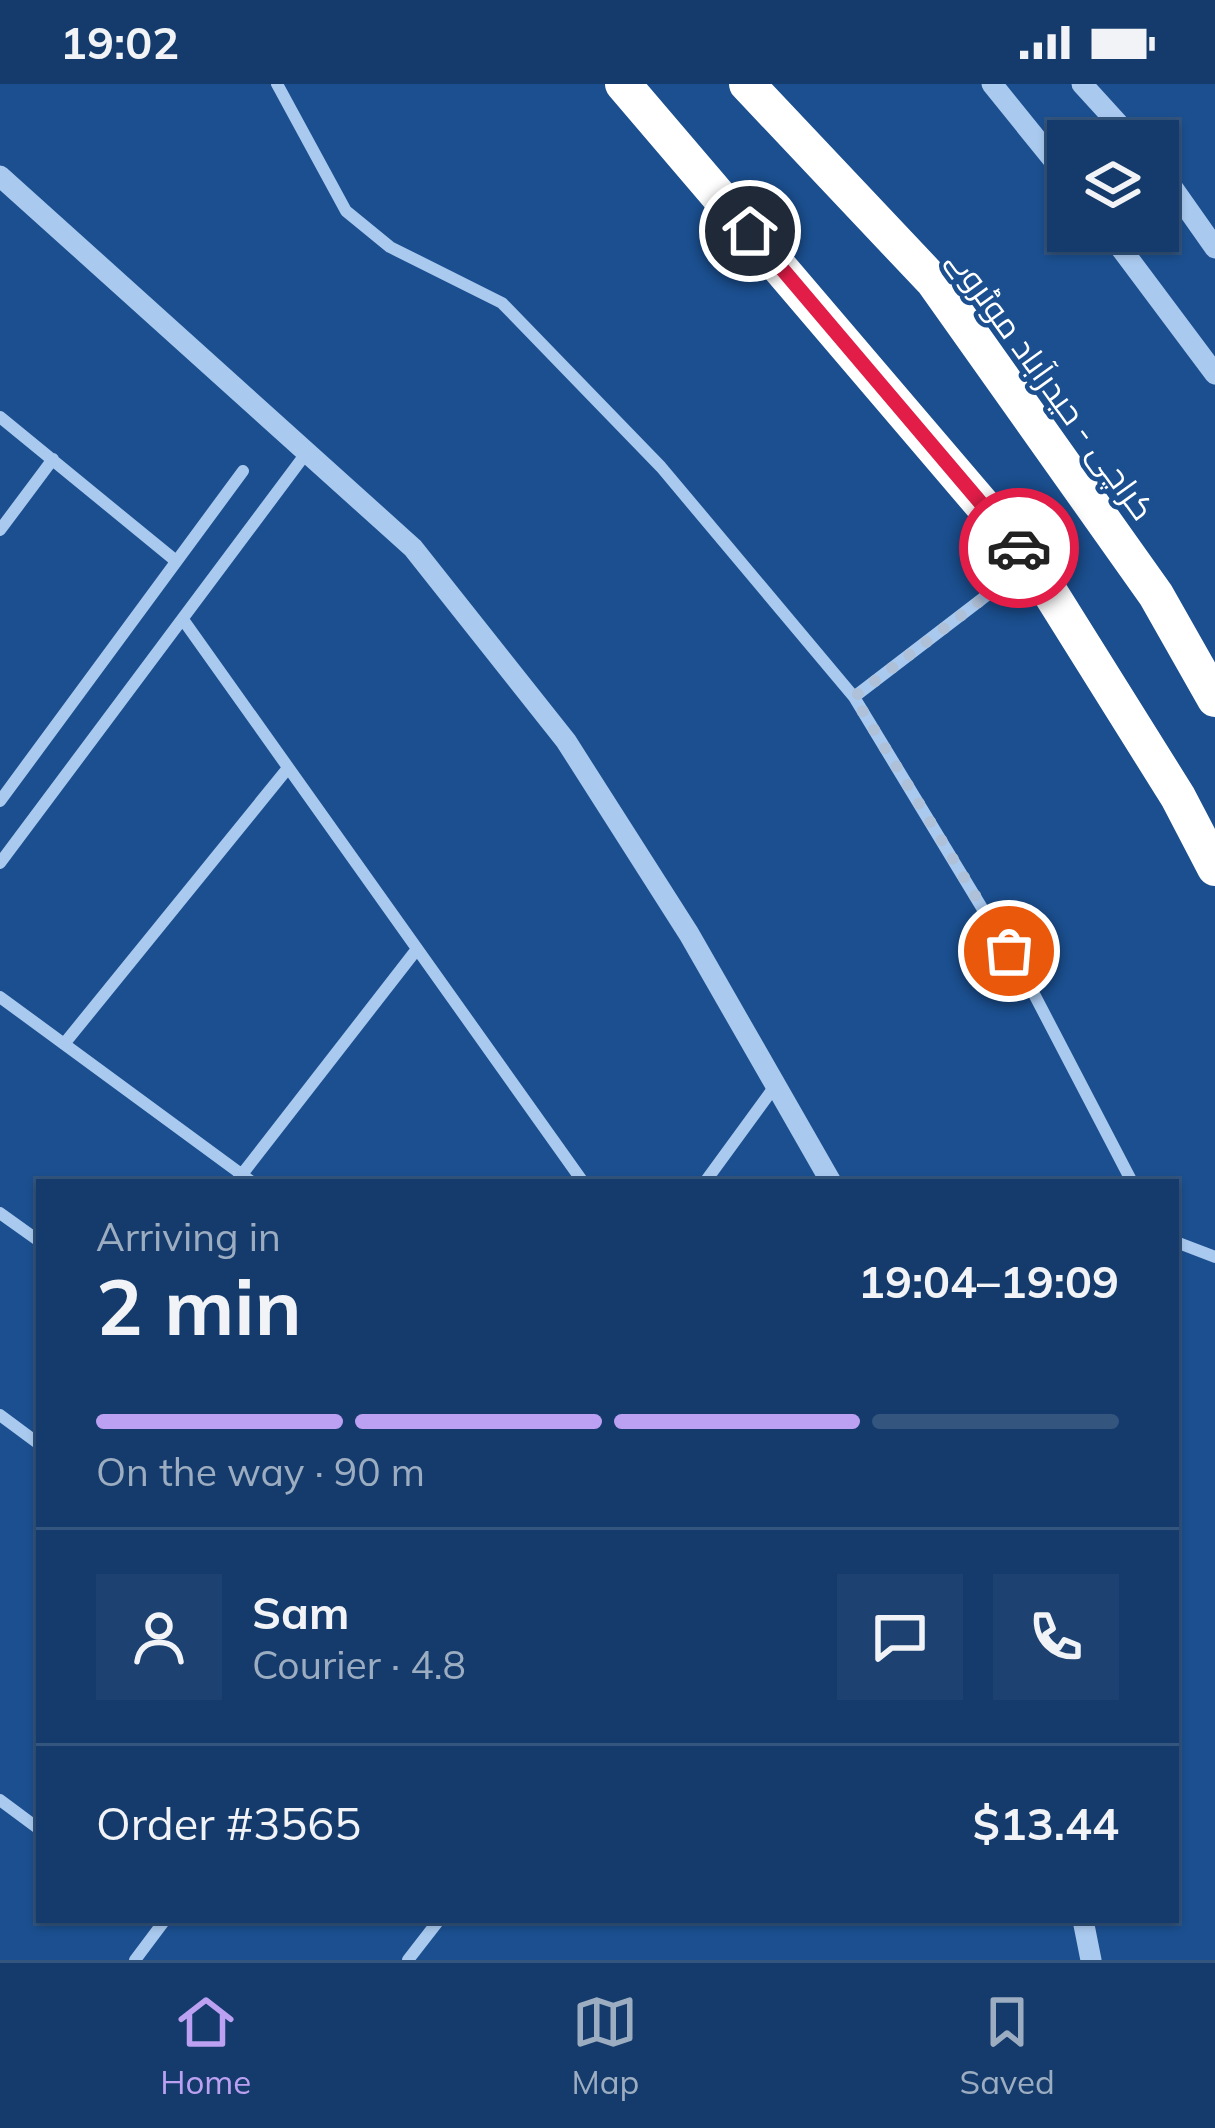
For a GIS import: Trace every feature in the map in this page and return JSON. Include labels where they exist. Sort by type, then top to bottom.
[{"type":"highway","points":[[622,84],[1031,562],[1178,797],[1215,868]]},
{"type":"highway","name":"کراچی - حیدرآباد موٹروے","points":[[747,84],[934,282],[1156,595],[1215,699]]},
{"type":"street","points":[[277,84],[346,212],[390,248],[502,303],[661,467],[854,697],[1033,992],[1130,1179]]},
{"type":"street","points":[[992,84],[1047,152]]},
{"type":"street","points":[[1082,84],[1115,120]]},
{"type":"street","points":[[0,176],[412,548],[566,741],[689,934],[829,1179]]},
{"type":"street","points":[[1179,197],[1215,248]]},
{"type":"street","points":[[1124,252],[1215,374]]},
{"type":"street","points":[[0,417],[176,561]]},
{"type":"street","points":[[0,863],[307,452]]},
{"type":"street","points":[[0,530],[53,459]]},
{"type":"street","points":[[0,801],[243,470]]},
{"type":"street","points":[[854,697],[1031,562]]},
{"type":"street","points":[[184,621],[582,1179]]},
{"type":"street","points":[[64,1044],[288,768]]},
{"type":"street","points":[[244,1179],[417,949]]},
{"type":"street","points":[[0,997],[242,1179]]},
{"type":"street","points":[[707,1179],[776,1085]]},
{"type":"street","points":[[0,1213],[36,1239]]},
{"type":"street","points":[[1179,1243],[1215,1257]]},
{"type":"street","points":[[0,1415],[36,1442]]},
{"type":"street","points":[[0,1799],[34,1825]]},
{"type":"street","points":[[135,1960],[161,1923]]},
{"type":"street","points":[[409,1960],[437,1923]]},
{"type":"street","points":[[1084,1923],[1091,1960]]},
{"type":"way so far","points":[[1009,951],[854,697],[1031,562],[1019,548]]},
{"type":"route","points":[[750,231],[1019,548]]}]
